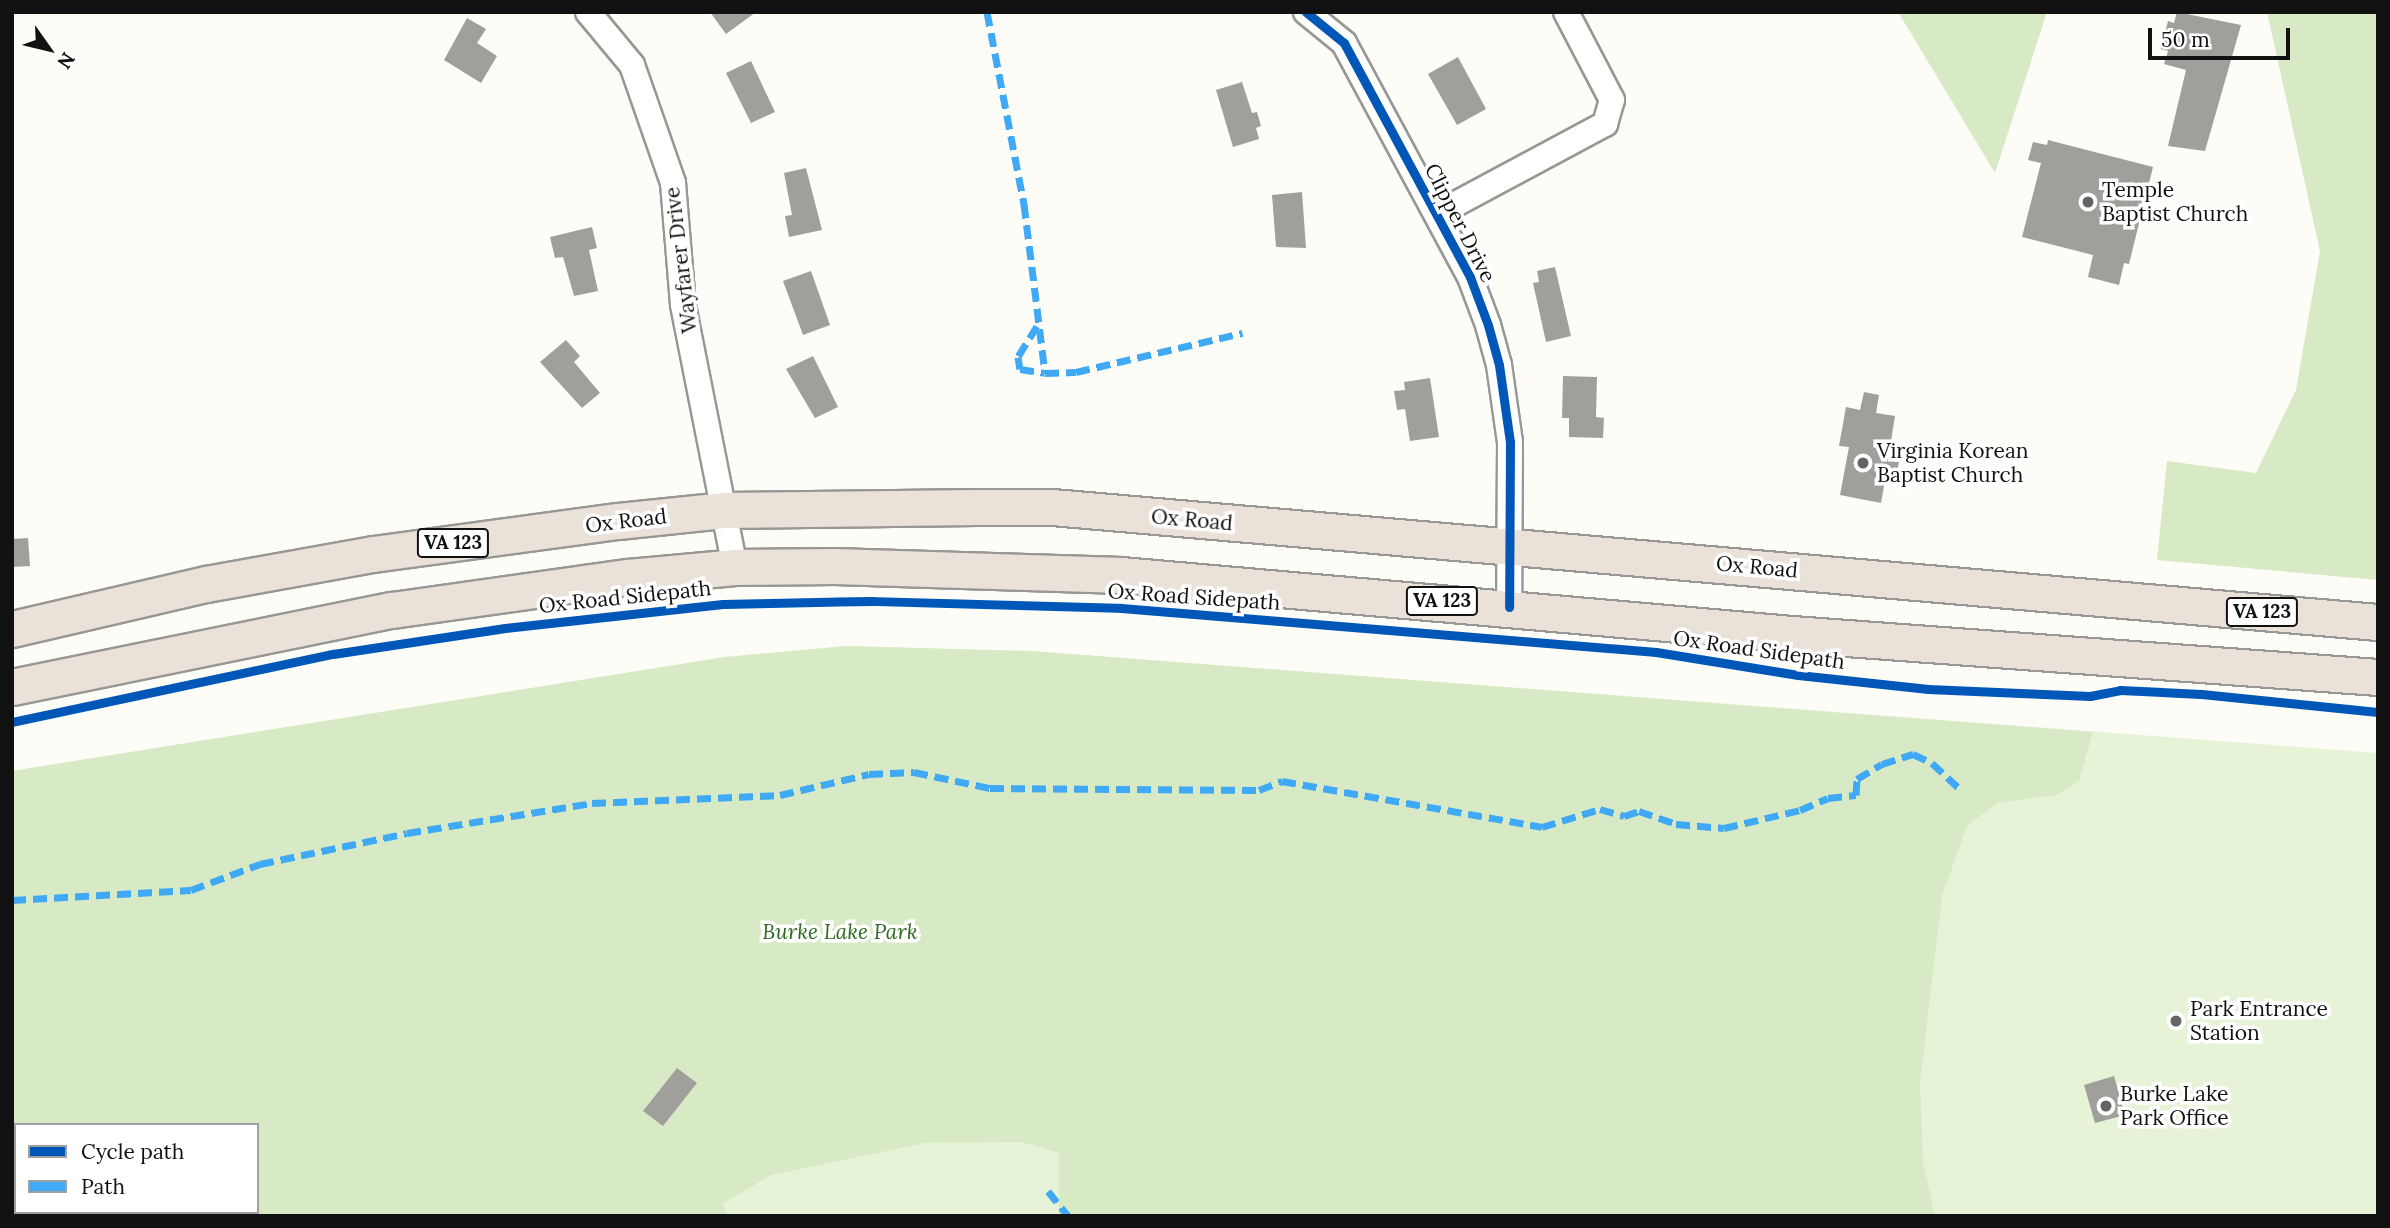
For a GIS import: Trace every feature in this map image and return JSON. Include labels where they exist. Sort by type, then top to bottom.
[{"type":"highway","name":"Ox Road","points":[[12,629],[206,584],[373,554],[725,510],[1052,507],[2378,622]]},
{"type":"highway","name":"VA 123","points":[[12,687],[392,610],[735,567],[848,566],[1121,575],[1833,637],[2378,677]]},
{"type":"street","name":"Wayfarer Drive","points":[[588,12],[632,65],[673,183],[683,305],[735,567]]},
{"type":"street","name":"Clipper Drive","points":[[1306,12],[1344,43],[1470,277],[1499,365],[1510,442],[1509,607]]},
{"type":"street","points":[[1437,214],[1605,124],[1612,100],[1566,12]]},
{"type":"green space","points":[[1898,12],[2047,12],[1995,173]]},
{"type":"green space","points":[[2267,12],[2378,12],[2378,580],[2157,560],[2167,461],[2256,473],[2296,390],[2320,251]]},
{"type":"green space","name":"Burke Lake Park","points":[[846,646],[1031,651],[2378,753],[2378,1216],[12,1216],[12,771],[725,657]]},
{"type":"green space","name":"Burke Lake Park","points":[[846,646],[1031,651],[2093,732],[2079,781],[2056,795],[1998,803],[1967,826],[1942,896],[1920,1083],[1923,1162],[1935,1216],[1059,1216],[1059,1153],[1022,1142],[925,1143],[771,1175],[722,1204],[728,1216],[144,1216],[142,1214],[259,1214],[259,1123],[14,1123],[14,1214],[86,1216],[12,1216],[12,771],[725,657]]},
{"type":"building","points":[[710,12],[756,12],[726,34]]},
{"type":"building","points":[[2177,12],[2241,25],[2205,151],[2168,146],[2186,70],[2164,64],[2168,51],[2161,49],[2168,21],[2174,23]]},
{"type":"building","points":[[467,18],[486,29],[477,43],[497,56],[481,83],[444,60]]},
{"type":"building","points":[[1458,57],[1486,109],[1457,125],[1428,74]]},
{"type":"building","points":[[751,61],[775,112],[751,123],[726,73]]},
{"type":"building","points":[[1242,82],[1252,113],[1257,112],[1261,126],[1256,128],[1259,139],[1233,147],[1216,90]]},
{"type":"building","name":"Temple Baptist Church","points":[[2048,140],[2153,167],[2129,264],[2124,263],[2119,285],[2088,277],[2093,255],[2022,237],[2041,163],[2028,160],[2033,142],[2047,145]]},
{"type":"building","points":[[806,168],[822,230],[789,237],[785,216],[792,215],[784,173]]},
{"type":"building","points":[[1302,192],[1306,248],[1276,247],[1272,195]]},
{"type":"building","points":[[592,227],[597,248],[589,250],[598,291],[574,296],[563,257],[555,258],[550,237]]},
{"type":"building","points":[[1555,267],[1571,336],[1546,342],[1533,283],[1539,282],[1537,271]]},
{"type":"building","points":[[811,271],[830,325],[803,335],[783,281]]},
{"type":"building","points":[[566,340],[580,356],[574,362],[600,393],[582,408],[540,362]]},
{"type":"building","points":[[813,356],[838,407],[815,418],[786,369]]},
{"type":"building","points":[[1563,376],[1597,377],[1596,417],[1604,418],[1603,438],[1569,437],[1569,418],[1562,418]]},
{"type":"building","points":[[1430,378],[1439,437],[1410,441],[1405,409],[1397,410],[1394,391],[1405,390],[1404,382]]},
{"type":"building","points":[[1864,392],[1879,395],[1876,413],[1895,416],[1888,460],[1899,462],[1895,482],[1885,480],[1881,503],[1840,495],[1849,447],[1839,446],[1846,407],[1860,410]]},
{"type":"building","points":[[28,538],[30,566],[12,567],[12,539]]},
{"type":"building","points":[[677,1068],[697,1083],[663,1126],[643,1111]]},
{"type":"building","name":"Burke Lake Park Office","points":[[2114,1076],[2125,1115],[2095,1123],[2084,1085]]},
{"type":"marked path","points":[[987,12],[1024,204],[1045,373],[1076,372],[1242,333]]},
{"type":"marked path","points":[[1037,326],[1018,357],[1020,369],[1045,373]]},
{"type":"marked path","points":[[12,900],[191,890],[260,864],[407,833],[592,803],[780,795],[869,774],[914,772],[990,788],[1259,790],[1282,781],[1542,827],[1600,809],[1624,816],[1639,811],[1676,824],[1724,828],[1800,810],[1828,798],[1856,795],[1857,779],[1882,764],[1913,754],[1932,763],[1960,789]]},
{"type":"marked path","points":[[1048,1191],[1068,1216]]},
{"type":"cycle path","points":[[1306,12],[1344,43],[1470,277],[1488,325],[1499,365],[1510,442],[1509,607]]},
{"type":"cycle path","name":"Ox Road Sidepath","points":[[12,722],[333,654],[505,628],[723,604],[872,601],[1121,608],[1656,652],[1798,675],[1928,689],[2090,696],[2120,690],[2201,694],[2378,712]]},
{"type":"place","name":"Temple Baptist Church","points":[[2088,202]]},
{"type":"place","name":"Virginia Korean Baptist Church","points":[[1863,463]]},
{"type":"place","name":"Park Entrance Station","points":[[2176,1021]]},
{"type":"place","name":"Burke Lake Park Office","points":[[2106,1106]]}]
